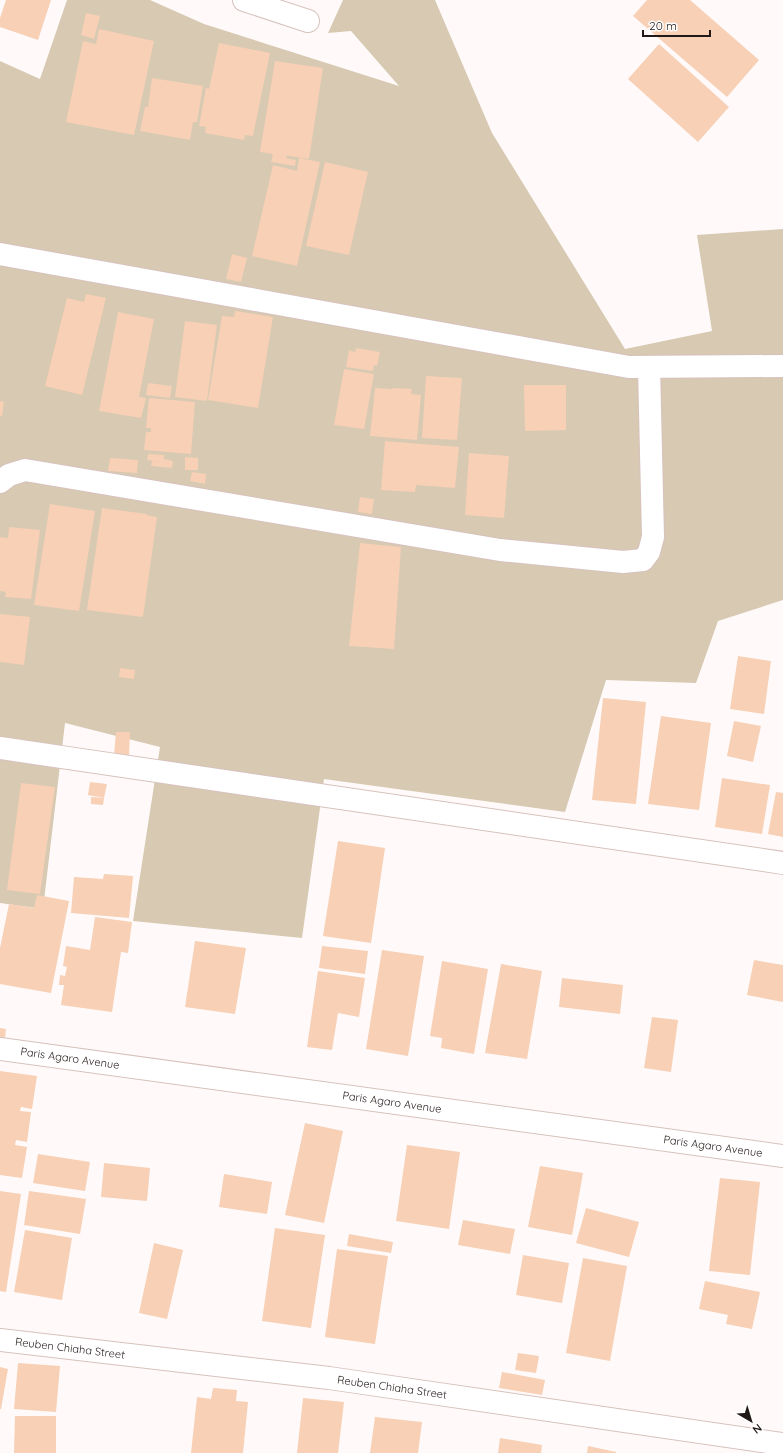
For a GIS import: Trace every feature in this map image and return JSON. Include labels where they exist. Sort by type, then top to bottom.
[{"type":"street","points":[[244,0],[308,21]]},
{"type":"street","points":[[0,254],[629,367],[783,366]]},
{"type":"street","points":[[0,482],[10,475],[25,470],[500,550],[623,562],[643,560],[649,552],[653,537],[649,367]]},
{"type":"street","points":[[0,748],[783,863]]},
{"type":"street","name":"Paris Agaro Avenue","points":[[0,1049],[783,1156]]},
{"type":"street","name":"Reuben Chiaha Street","points":[[0,1340],[329,1378],[782,1445]]},
{"type":"shaded area","points":[[67,0],[150,0],[204,24],[399,86],[351,31],[328,33],[343,0],[435,0],[492,133],[625,349],[712,331],[697,235],[783,229],[783,600],[718,621],[696,683],[606,680],[565,812],[324,779],[302,938],[133,921],[160,747],[65,723],[43,909],[0,903],[0,61],[40,79]]},
{"type":"building","points":[[6,0],[51,0],[38,40],[0,27],[0,18]]},
{"type":"building","points":[[647,0],[690,0],[759,60],[727,97],[633,16]]},
{"type":"building","points":[[86,13],[100,16],[94,39],[81,35]]},
{"type":"building","points":[[99,29],[154,41],[134,135],[66,122],[83,41],[96,44]]},
{"type":"building","points":[[219,43],[270,53],[253,136],[245,135],[244,140],[205,133],[206,127],[199,126],[206,88],[209,89]]},
{"type":"building","points":[[659,44],[729,107],[698,142],[628,79]]},
{"type":"building","points":[[275,61],[323,68],[309,159],[282,155],[287,156],[286,158],[296,160],[295,166],[271,162],[273,154],[260,152]]},
{"type":"building","points":[[152,78],[203,86],[197,122],[193,122],[190,140],[140,131],[145,107],[148,107]]},
{"type":"building","points":[[299,158],[320,162],[297,266],[252,256],[273,165],[297,171]]},
{"type":"building","points":[[325,162],[368,172],[349,255],[306,246]]},
{"type":"building","points":[[232,254],[247,258],[241,282],[226,279]]},
{"type":"building","points":[[86,294],[106,298],[82,395],[45,386],[67,298],[84,302]]},
{"type":"building","points":[[235,311],[273,317],[258,408],[208,400],[222,316],[234,317]]},
{"type":"building","points":[[118,312],[154,319],[139,397],[146,398],[141,418],[99,411]]},
{"type":"building","points":[[185,321],[217,325],[207,401],[175,397]]},
{"type":"building","points":[[356,348],[380,352],[377,366],[374,365],[373,371],[346,367],[349,350],[355,352]]},
{"type":"building","points":[[344,369],[374,374],[364,429],[334,425]]},
{"type":"building","points":[[426,376],[462,378],[457,440],[422,438]]},
{"type":"building","points":[[148,383],[172,386],[170,398],[146,395]]},
{"type":"building","points":[[524,385],[566,385],[566,430],[525,431]]},
{"type":"building","points":[[375,388],[412,389],[411,394],[421,395],[417,440],[370,436]]},
{"type":"building","points":[[149,398],[195,402],[191,454],[144,450],[146,432],[151,432],[151,428],[146,428]]},
{"type":"building","points":[[0,401],[4,402],[2,416],[0,416]]},
{"type":"building","points":[[385,441],[459,447],[455,488],[416,485],[415,492],[381,490]]},
{"type":"building","points":[[469,453],[509,456],[504,518],[465,515]]},
{"type":"building","points":[[148,454],[164,455],[164,459],[173,461],[172,468],[151,466],[152,461],[162,462],[147,460]]},
{"type":"building","points":[[185,457],[198,458],[198,470],[185,470]]},
{"type":"building","points":[[110,458],[138,460],[137,473],[108,471]]},
{"type":"building","points":[[192,472],[206,474],[205,484],[190,481]]},
{"type":"building","points":[[360,497],[374,499],[372,514],[358,512]]},
{"type":"building","points":[[50,504],[95,511],[79,611],[34,605]]},
{"type":"building","points":[[102,508],[147,514],[146,515],[157,517],[143,617],[87,610]]},
{"type":"building","points":[[9,527],[40,530],[31,599],[5,597],[6,592],[0,591],[0,537],[8,538]]},
{"type":"building","points":[[360,543],[401,547],[394,649],[349,646]]},
{"type":"building","points":[[0,614],[30,617],[24,665],[0,662]]},
{"type":"building","points":[[738,656],[771,661],[764,714],[730,709]]},
{"type":"building","points":[[120,668],[135,670],[134,679],[119,677]]},
{"type":"building","points":[[603,698],[646,702],[636,804],[592,800]]},
{"type":"building","points":[[661,716],[711,723],[699,810],[648,804]]},
{"type":"building","points":[[734,721],[761,726],[753,762],[727,756]]},
{"type":"building","points":[[116,732],[130,732],[129,756],[114,755]]},
{"type":"building","points":[[722,778],[770,785],[762,834],[715,827]]},
{"type":"building","points":[[90,782],[107,784],[104,798],[88,795]]},
{"type":"building","points":[[21,783],[55,787],[40,894],[7,890]]},
{"type":"building","points":[[776,792],[783,793],[783,837],[768,834]]},
{"type":"building","points":[[91,797],[104,798],[103,805],[91,804]]},
{"type":"building","points":[[338,841],[385,848],[371,943],[323,936]]},
{"type":"building","points":[[104,874],[133,876],[129,918],[71,913],[74,877],[103,879]]},
{"type":"building","points":[[37,895],[69,901],[51,993],[0,984],[0,948],[9,904],[34,908]]},
{"type":"building","points":[[95,917],[132,922],[128,953],[121,952],[112,1012],[61,1005],[64,985],[59,985],[60,975],[65,976],[67,967],[63,966],[66,946],[90,950]]},
{"type":"building","points":[[195,941],[246,948],[235,1014],[185,1007]]},
{"type":"building","points":[[322,946],[368,951],[365,974],[319,968]]},
{"type":"building","points":[[382,950],[424,956],[408,1056],[366,1049]]},
{"type":"building","points":[[754,960],[783,965],[783,1002],[747,995]]},
{"type":"building","points":[[442,961],[488,969],[474,1054],[441,1048],[442,1038],[430,1036]]},
{"type":"building","points":[[501,964],[542,971],[527,1059],[485,1053]]},
{"type":"building","points":[[318,971],[365,978],[359,1017],[338,1013],[332,1050],[307,1047]]},
{"type":"building","points":[[562,978],[623,985],[620,1014],[559,1007]]},
{"type":"building","points":[[652,1017],[678,1020],[671,1072],[644,1068]]},
{"type":"building","points":[[0,1028],[6,1029],[5,1038],[0,1038]]},
{"type":"building","points":[[0,1071],[37,1076],[32,1109],[21,1107],[20,1111],[31,1112],[27,1142],[16,1140],[15,1145],[27,1147],[22,1178],[0,1175]]},
{"type":"building","points":[[305,1123],[343,1131],[324,1223],[285,1215]]},
{"type":"building","points":[[407,1145],[460,1152],[449,1229],[396,1221]]},
{"type":"building","points":[[38,1154],[90,1162],[85,1191],[33,1183]]},
{"type":"building","points":[[104,1163],[150,1168],[147,1201],[101,1197]]},
{"type":"building","points":[[540,1166],[583,1173],[572,1235],[528,1227]]},
{"type":"building","points":[[224,1174],[272,1182],[267,1214],[219,1207]]},
{"type":"building","points":[[720,1178],[760,1182],[750,1275],[709,1271]]},
{"type":"building","points":[[0,1191],[21,1194],[6,1292],[0,1291]]},
{"type":"building","points":[[29,1191],[86,1199],[80,1234],[24,1225]]},
{"type":"building","points":[[586,1208],[639,1222],[629,1257],[576,1243]]},
{"type":"building","points":[[463,1220],[515,1229],[510,1254],[458,1245]]},
{"type":"building","points":[[275,1228],[325,1235],[311,1328],[262,1321]]},
{"type":"building","points":[[25,1230],[72,1238],[62,1300],[14,1292]]},
{"type":"building","points":[[349,1234],[393,1242],[391,1253],[347,1246]]},
{"type":"building","points":[[154,1243],[183,1250],[167,1319],[139,1313]]},
{"type":"building","points":[[337,1249],[388,1256],[375,1344],[325,1337]]},
{"type":"building","points":[[523,1255],[569,1263],[562,1303],[516,1295]]},
{"type":"building","points":[[583,1258],[627,1266],[610,1361],[566,1353]]},
{"type":"building","points":[[705,1281],[760,1292],[752,1329],[726,1324],[728,1315],[699,1309]]},
{"type":"building","points":[[518,1353],[539,1356],[536,1373],[515,1370]]},
{"type":"building","points":[[18,1363],[60,1366],[56,1412],[14,1409]]},
{"type":"building","points":[[0,1367],[8,1369],[1,1409],[0,1409]]},
{"type":"building","points":[[502,1372],[545,1380],[542,1395],[499,1388]]},
{"type":"building","points":[[213,1388],[237,1390],[236,1401],[248,1402],[243,1453],[191,1453],[197,1397],[211,1399]]},
{"type":"building","points":[[303,1398],[344,1402],[338,1453],[297,1453]]},
{"type":"building","points":[[15,1416],[56,1416],[56,1453],[14,1453]]},
{"type":"building","points":[[375,1417],[422,1422],[418,1453],[370,1453]]},
{"type":"building","points":[[500,1438],[542,1445],[541,1453],[498,1453]]},
{"type":"building","points":[[588,1446],[616,1452],[616,1453],[587,1453]]}]
